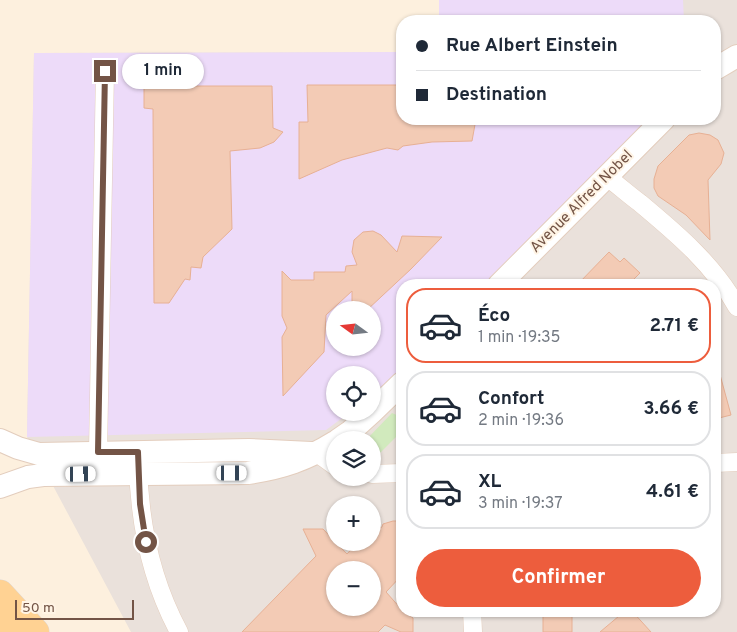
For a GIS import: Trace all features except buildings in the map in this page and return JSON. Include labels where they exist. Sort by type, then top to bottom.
[{"type":"main road","points":[[0,594],[35,632]]},
{"type":"main road","points":[[0,627],[5,632]]},
{"type":"street","points":[[721,65],[737,56]]},
{"type":"street","points":[[98,452],[105,71]]},
{"type":"street","name":"Avenue Alfred Nobel","points":[[505,279],[658,125]]},
{"type":"street","points":[[607,177],[670,228],[699,256],[718,279]]},
{"type":"street","points":[[721,282],[737,307]]},
{"type":"street","points":[[381,403],[396,389]]},
{"type":"street","points":[[352,431],[363,421]]},
{"type":"street","points":[[0,440],[39,454],[98,452],[138,463]]},
{"type":"street","points":[[0,487],[28,477],[43,475],[249,450],[326,445]]},
{"type":"street","points":[[721,463],[737,462]]},
{"type":"street","points":[[138,463],[146,542],[157,583],[180,632]]},
{"type":"street","points":[[381,474],[396,473]]},
{"type":"street","points":[[472,617],[473,632]]},
{"type":"shaded area","points":[[439,0],[737,0],[737,632],[131,632],[27,437],[34,53],[396,52],[396,125],[721,125],[721,15],[439,15]]},
{"type":"shaded area","points":[[439,0],[683,0],[684,15],[439,15]]},
{"type":"shaded area","points":[[396,52],[396,125],[643,125],[491,279],[396,279],[396,375],[381,388],[381,366],[326,366],[326,421],[338,421],[326,430],[27,437],[34,53]]},
{"type":"green space","points":[[392,413],[396,415],[396,437],[381,452],[381,431],[375,431]]},
{"type":"route","points":[[105,71],[98,452],[138,452],[140,504],[146,542]]}]
